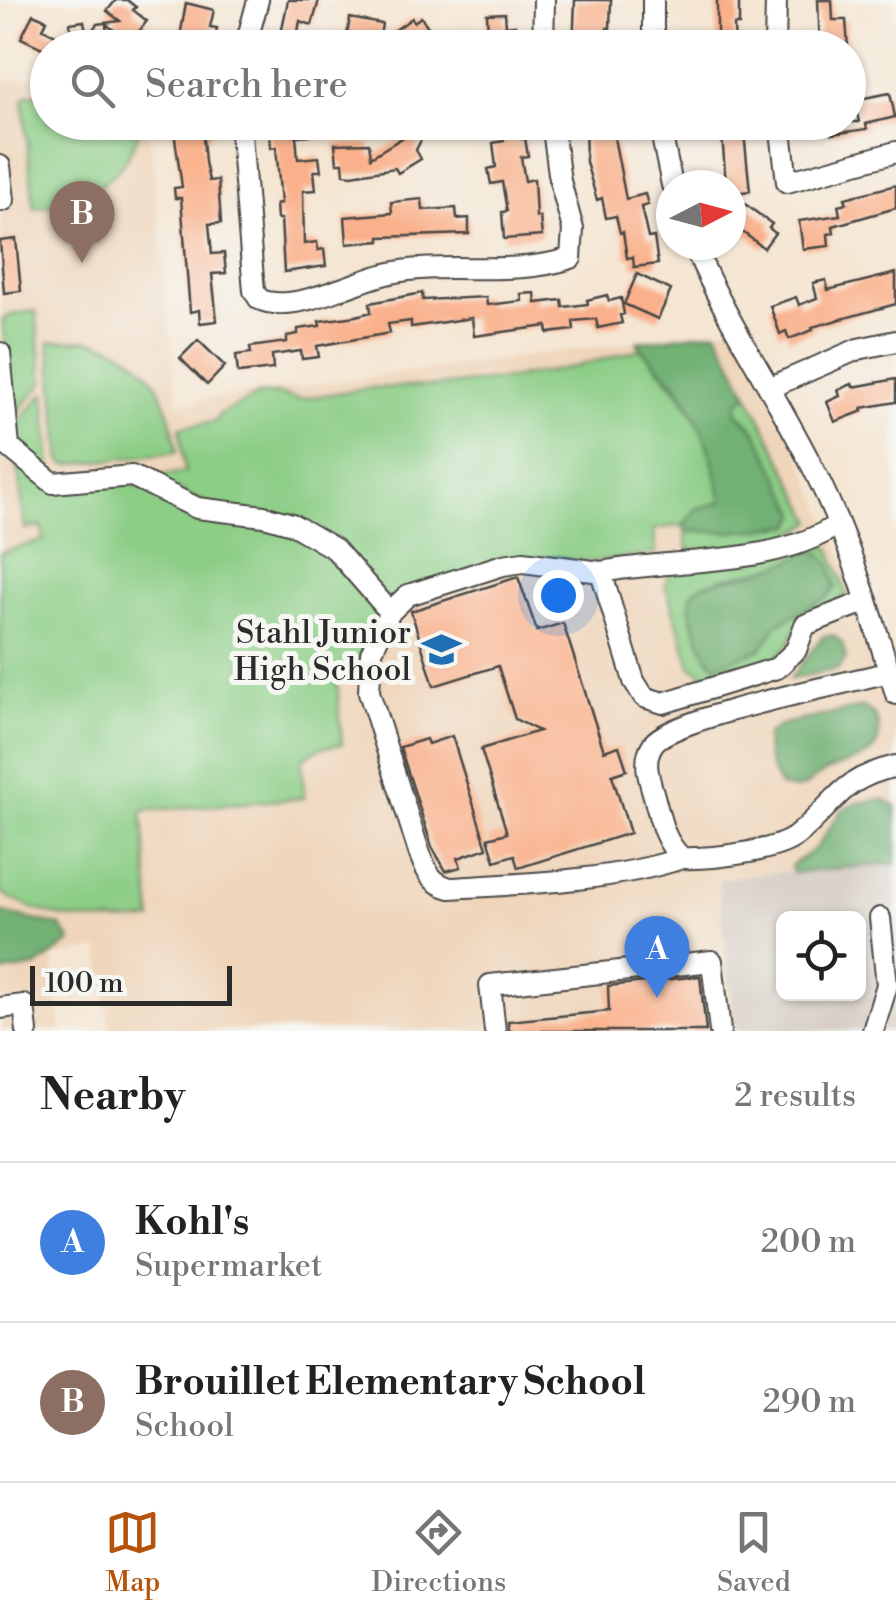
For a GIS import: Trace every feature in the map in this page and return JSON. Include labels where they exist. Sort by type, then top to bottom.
[{"type":"street","points":[[249,30],[258,0]]},
{"type":"street","points":[[543,30],[544,0]]},
{"type":"street","points":[[653,0],[653,30]]},
{"type":"street","points":[[775,30],[776,0]]},
{"type":"street","points":[[241,140],[254,291],[264,302],[287,303],[417,269],[497,270],[571,258],[573,229],[554,140]]},
{"type":"street","points":[[663,140],[669,170]]},
{"type":"street","points":[[782,140],[787,182],[896,152]]},
{"type":"street","points":[[0,166],[4,200],[0,201]]},
{"type":"street","points":[[701,260],[819,480],[896,694]]},
{"type":"street","points":[[769,388],[858,349],[896,341]]},
{"type":"street","points":[[0,354],[9,447],[46,480],[61,485],[132,476],[196,508],[264,516],[292,524],[335,549],[390,612]]},
{"type":"street","points":[[838,524],[802,542],[759,552],[601,572],[523,562],[408,595],[390,612],[371,652],[369,692],[419,852],[437,884],[450,888],[653,868],[682,858],[756,849],[794,838],[836,793],[862,776],[896,766]]},
{"type":"street","points":[[601,572],[634,681],[652,702],[777,668],[796,650],[805,626],[866,602]]},
{"type":"street","points":[[682,858],[670,847],[648,773],[648,757],[660,737],[718,715],[890,672]]},
{"type":"street","points":[[872,1031],[888,985],[880,918]]},
{"type":"street","points":[[494,1031],[490,986],[712,962],[720,1031]]},
{"type":"street","points":[[0,1008],[24,1005],[27,1031]]},
{"type":"shaded area","name":"Stahl Junior High School","points":[[0,62],[3,81],[30,79],[30,140],[151,140],[178,403],[717,331],[733,324],[790,428],[896,694],[896,859],[718,879],[735,1031],[110,1031],[100,949],[53,957],[61,1031],[0,1031]]},
{"type":"shaded area","points":[[896,859],[896,1031],[735,1031],[718,879]]},
{"type":"green space","points":[[30,95],[30,140],[135,142],[103,184],[71,200],[34,208],[23,100]]},
{"type":"green space","points":[[36,311],[43,383],[16,414],[11,414],[2,320]]},
{"type":"green space","points":[[717,331],[748,394],[739,400],[736,411],[756,431],[798,514],[792,525],[729,532],[685,531],[684,525],[696,509],[722,502],[716,472],[688,403],[637,342]]},
{"type":"green space","points":[[86,340],[126,354],[152,378],[168,411],[177,452],[66,465],[61,460],[49,342]]},
{"type":"green space","points":[[641,349],[673,385],[695,418],[711,456],[722,502],[696,509],[684,525],[654,529],[656,554],[591,562],[541,557],[393,599],[386,597],[333,544],[220,509],[147,477],[185,472],[180,427],[214,422],[220,414],[258,395],[299,399],[368,388],[506,379],[574,367]]},
{"type":"green space","points":[[43,394],[52,479],[18,449],[13,429]]},
{"type":"green space","points":[[748,394],[813,521],[770,542],[688,551],[685,531],[729,532],[792,525],[798,515],[746,420],[736,411],[739,400]]},
{"type":"green space","points":[[17,461],[40,480],[118,480],[270,522],[332,552],[367,595],[378,618],[359,677],[337,681],[342,744],[320,748],[302,759],[304,798],[142,811],[152,920],[74,919],[36,910],[0,892],[0,553],[44,540],[42,527],[25,529]]},
{"type":"green space","points":[[824,544],[831,550],[847,595],[806,615],[777,656],[710,679],[691,666],[665,584],[673,568]],"holes":[[[812,551],[827,597],[717,665],[709,660],[691,618],[719,578],[767,569]]]},
{"type":"green space","points":[[811,551],[821,553],[830,565],[836,587],[827,597],[778,624],[760,650],[717,665],[713,662],[704,651],[691,615],[692,594],[707,584],[770,568]]},
{"type":"green space","points":[[833,635],[842,643],[846,659],[838,669],[790,679],[822,637]]},
{"type":"green space","points":[[864,707],[879,728],[878,742],[869,754],[823,773],[803,787],[781,787],[769,762],[767,735],[783,724]]},
{"type":"green space","points":[[883,799],[896,806],[896,863],[793,873],[791,866],[816,848],[842,810],[856,803]]},
{"type":"green space","points":[[0,912],[61,926],[71,942],[36,967],[0,973]]},
{"type":"building","points":[[116,0],[127,0],[147,21],[140,30],[114,30],[106,24],[106,30],[92,30],[97,24],[120,21],[107,11]]},
{"type":"building","points":[[288,0],[319,0],[312,25],[300,21],[298,30],[282,30]]},
{"type":"building","points":[[575,0],[611,0],[610,28],[574,30]]},
{"type":"building","points":[[717,0],[739,0],[739,25],[734,25],[734,30],[717,30]]},
{"type":"building","points":[[818,0],[832,0],[833,20],[846,20],[847,30],[819,30]]},
{"type":"building","points":[[186,3],[214,10],[210,27],[217,30],[181,30]]},
{"type":"building","points":[[505,13],[506,26],[515,25],[515,30],[488,30],[487,14]]},
{"type":"building","points":[[33,14],[47,20],[45,30],[30,30],[30,42],[21,38]]},
{"type":"building","points":[[421,17],[430,30],[395,30],[412,18],[414,22]]},
{"type":"building","points":[[350,18],[382,24],[381,30],[348,30]]},
{"type":"building","points":[[84,21],[86,30],[71,30],[70,23]]},
{"type":"building","points":[[890,93],[895,117],[866,124],[866,98]]},
{"type":"building","points":[[175,140],[203,140],[209,181],[218,180],[221,223],[209,224],[212,254],[224,253],[226,273],[212,274],[217,321],[200,323],[199,310],[190,312],[181,198],[175,198],[174,188],[182,187]]},
{"type":"building","points":[[270,140],[296,140],[298,159],[319,157],[321,171],[314,171],[316,190],[303,191],[304,244],[317,242],[318,250],[324,249],[326,266],[284,272],[281,219],[277,219],[276,204],[281,203],[276,147],[271,148]]},
{"type":"building","points":[[399,140],[421,140],[416,150],[421,159],[398,173],[395,168],[344,174],[343,163],[337,163],[335,144],[369,143],[371,157]]},
{"type":"building","points":[[525,140],[528,156],[521,157],[525,181],[534,179],[536,217],[540,217],[542,236],[504,239],[502,212],[507,211],[502,182],[491,184],[488,169],[496,167],[493,143]]},
{"type":"building","points":[[585,140],[615,140],[626,199],[645,194],[648,205],[641,207],[648,238],[654,237],[658,264],[634,267],[633,257],[627,258],[616,216],[606,218],[602,198],[597,200],[586,162]]},
{"type":"building","points":[[722,140],[745,140],[750,191],[746,192],[746,170],[725,170]]},
{"type":"building","points":[[896,185],[896,208],[833,226],[834,233],[828,234],[829,246],[803,249],[799,221],[840,215],[838,205],[847,203],[845,198]]},
{"type":"building","points":[[422,199],[423,210],[456,208],[457,219],[469,218],[469,234],[380,237],[380,241],[347,244],[345,217],[392,213],[391,202]]},
{"type":"building","points":[[746,205],[772,224],[769,228],[775,233],[764,248],[746,235]]},
{"type":"building","points":[[16,239],[21,291],[4,293],[0,241]]},
{"type":"building","points":[[896,273],[896,304],[812,327],[813,330],[789,339],[786,331],[780,334],[770,306],[796,297],[799,305],[817,298],[813,283],[826,280],[828,290]]},
{"type":"building","points":[[637,274],[671,290],[658,319],[624,304]]},
{"type":"building","points":[[422,293],[423,300],[486,297],[487,305],[522,301],[521,294],[535,293],[536,303],[562,300],[563,307],[588,304],[587,300],[607,295],[609,301],[621,298],[624,314],[620,315],[622,323],[598,328],[596,319],[573,321],[574,330],[548,333],[547,326],[474,336],[472,318],[411,327],[411,321],[388,324],[390,333],[317,346],[319,357],[302,359],[301,351],[272,355],[273,369],[238,373],[236,355],[251,353],[250,347],[287,342],[287,336],[298,334],[298,329],[320,326],[319,321],[371,312],[370,303]]},
{"type":"building","points":[[198,340],[225,366],[207,385],[180,358]]},
{"type":"building","points":[[896,379],[896,402],[862,408],[863,411],[835,422],[827,402],[840,396],[838,390],[852,384],[853,387]]},
{"type":"building","points":[[518,577],[537,631],[563,623],[604,751],[619,746],[627,770],[612,775],[630,833],[518,868],[514,855],[495,861],[488,838],[507,833],[481,749],[539,731],[515,719],[498,666],[434,686],[411,611]]},
{"type":"building","points":[[452,736],[487,848],[458,858],[461,867],[446,871],[432,847],[400,747]]},
{"type":"building","points":[[700,976],[706,1031],[509,1031],[508,1021],[609,1011],[608,986]]},
{"type":"place","name":"Brouillet Elementary School","points":[[82,263]]},
{"type":"place","name":"Stahl Junior High School","points":[[441,650]]},
{"type":"place","name":"Kohl's","points":[[657,998]]}]
